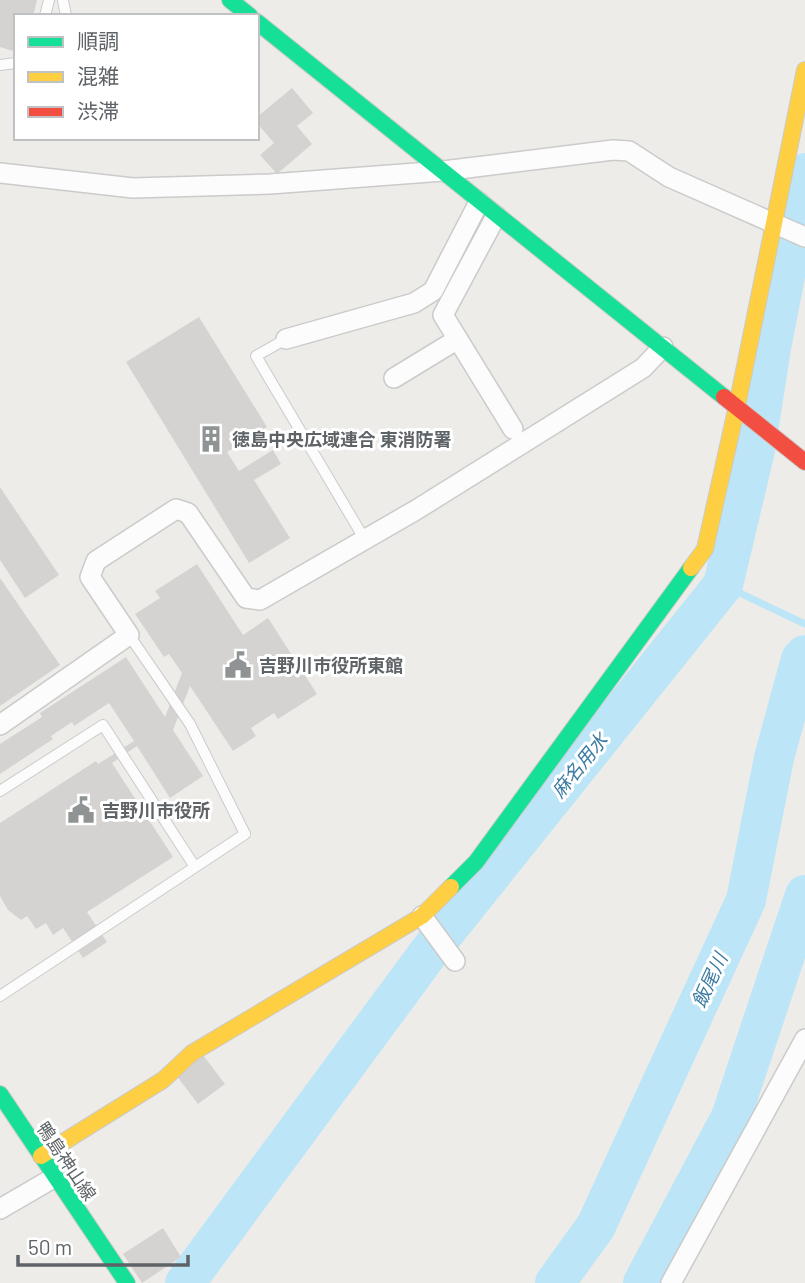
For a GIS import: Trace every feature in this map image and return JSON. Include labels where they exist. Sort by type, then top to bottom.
[{"type":"street","points":[[230,0],[248,14]]},
{"type":"street","points":[[259,24],[805,462]]},
{"type":"street","points":[[41,1156],[163,1080],[192,1053],[427,922],[476,862],[705,549],[778,224],[805,69]]},
{"type":"street","points":[[0,173],[133,188],[270,184],[443,171],[613,150],[629,151],[669,177],[805,237]]},
{"type":"street","points":[[286,339],[414,303],[433,290],[479,202]]},
{"type":"street","points":[[496,216],[443,315],[513,429]]},
{"type":"street","points":[[394,378],[458,339]]},
{"type":"street","points":[[0,725],[129,635],[90,577],[96,561],[176,509],[188,513],[246,597],[260,600],[365,540],[643,368],[663,347]]},
{"type":"street","points":[[427,922],[455,961]]},
{"type":"street","points":[[671,1283],[805,1039]]},
{"type":"street","name":"鴨島神山線","points":[[0,1094],[127,1283]]},
{"type":"street","points":[[0,1209],[55,1177]]},
{"type":"lane","points":[[286,339],[256,356],[365,540]]},
{"type":"lane","points":[[0,996],[245,834],[190,724],[129,635]]},
{"type":"lane","points":[[0,791],[103,725],[195,867]]},
{"type":"building","points":[[0,0],[37,0],[34,14],[14,14],[13,51],[0,47]]},
{"type":"building","points":[[292,88],[313,113],[297,126],[312,144],[277,174],[260,155],[274,143],[259,125],[259,115]]},
{"type":"building","name":"徳島中央広域連合 東消防署","points":[[199,317],[267,427],[227,452],[239,471],[273,450],[281,464],[254,480],[290,538],[249,563],[126,362]]},
{"type":"building","points":[[0,487],[59,575],[25,598],[0,560]]},
{"type":"building","name":"吉野川市役所","points":[[197,564],[243,635],[268,618],[317,694],[278,719],[274,713],[251,728],[256,736],[233,751],[190,686],[173,730],[203,776],[170,798],[137,746],[112,763],[173,857],[87,912],[107,942],[83,958],[63,928],[53,935],[46,923],[36,929],[27,916],[21,920],[8,910],[0,896],[0,823],[96,761],[98,764],[134,741],[109,703],[74,726],[72,722],[51,736],[53,739],[0,774],[0,744],[42,717],[40,713],[126,657],[165,717],[182,673],[169,654],[164,657],[135,614],[160,598],[155,591]]},
{"type":"building","points":[[0,578],[60,665],[0,706]]},
{"type":"building","points":[[203,1055],[225,1084],[198,1104],[176,1075]]},
{"type":"building","points":[[163,1228],[181,1257],[142,1283],[123,1254]]},
{"type":"waterway","name":"麻名用水","points":[[185,1283],[429,952],[723,585],[755,450],[771,348],[805,173]]},
{"type":"waterway","points":[[723,585],[805,624]]},
{"type":"waterway","name":"飯尾川","points":[[555,1283],[596,1226],[746,900],[774,758],[801,659],[805,655]]},
{"type":"waterway","name":"麻名用水","points":[[643,1283],[731,1117],[805,895]]},
{"type":"traffic: fast","points":[[230,0],[248,14]]},
{"type":"traffic: fast","points":[[259,24],[724,397]]},
{"type":"traffic: fast","points":[[451,887],[476,862],[691,568]]},
{"type":"traffic: fast","points":[[0,1094],[127,1283]]},
{"type":"traffic: slow","points":[[691,568],[705,549],[737,406],[805,70]]},
{"type":"traffic: slow","points":[[41,1156],[163,1080],[192,1053],[422,916],[451,887]]},
{"type":"traffic: jam","points":[[724,397],[805,462]]},
{"type":"place","name":"徳島中央広域連合 東消防署","points":[[211,439]]},
{"type":"place","name":"吉野川市役所東館","points":[[238,665]]},
{"type":"place","name":"吉野川市役所","points":[[81,810]]}]
